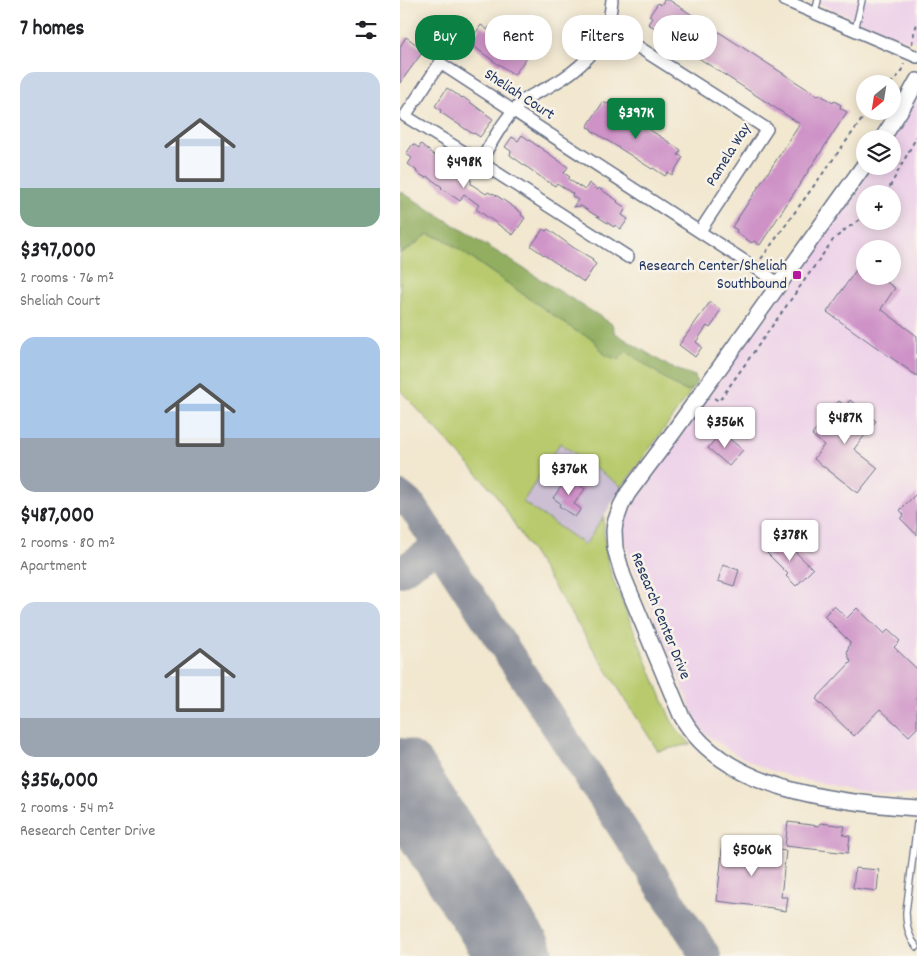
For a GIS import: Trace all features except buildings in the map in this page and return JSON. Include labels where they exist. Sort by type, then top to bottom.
[{"type":"main road","points":[[888,130],[917,82]]},
{"type":"main road","name":"Research Center Drive","points":[[857,175],[628,493],[615,522],[614,544],[619,564],[681,715],[693,734],[707,748],[742,771],[787,789],[837,799],[917,808]]},
{"type":"street","points":[[609,15],[612,0]]},
{"type":"street","points":[[784,0],[917,57]]},
{"type":"street","name":"Pamela Way","points":[[643,50],[767,129],[700,231]]},
{"type":"street","points":[[480,162],[514,110],[524,100],[565,78],[586,60]]},
{"type":"street","name":"Sheliah Court","points":[[628,257],[406,116],[440,62],[780,284]]},
{"type":"lane","points":[[815,13],[818,0]]},
{"type":"lane","points":[[855,30],[862,0]]},
{"type":"lane","points":[[917,823],[906,924],[909,934],[917,947]]},
{"type":"path","points":[[912,43],[917,24]]},
{"type":"path","points":[[899,75],[904,65]]},
{"type":"path","points":[[759,262],[862,120]]},
{"type":"path","points":[[891,185],[917,136]]},
{"type":"path","points":[[719,401],[833,240],[856,222]]},
{"type":"shaded area","points":[[810,0],[917,0],[917,40],[908,41]]},
{"type":"shaded area","points":[[917,97],[917,795],[866,792],[791,777],[762,767],[735,754],[706,734],[698,725],[629,555],[624,531],[626,519],[633,506],[799,266],[856,188],[856,230],[901,230],[901,185],[858,185],[865,175],[901,175],[901,130],[897,130]]},
{"type":"shaded area","points":[[559,443],[622,487],[585,545],[523,502]]},
{"type":"green space","points":[[400,191],[612,324],[615,333],[670,367],[695,376],[697,382],[693,389],[687,391],[677,387],[626,351],[619,360],[605,355],[593,339],[576,331],[444,239],[428,234],[400,253]]},
{"type":"green space","points":[[428,234],[444,239],[576,331],[593,339],[605,355],[625,350],[677,387],[687,391],[693,389],[622,487],[560,443],[523,502],[585,545],[604,516],[608,564],[613,580],[671,720],[679,732],[691,744],[658,751],[494,492],[400,390],[400,253]]},
{"type":"taxiway","points":[[400,496],[413,507],[706,956]]},
{"type":"taxiway","points":[[400,572],[439,546]]},
{"type":"runway","points":[[400,776],[516,956]]},
{"type":"place","name":"Research Center/Sheliah Southbound","points":[[797,275]]}]
